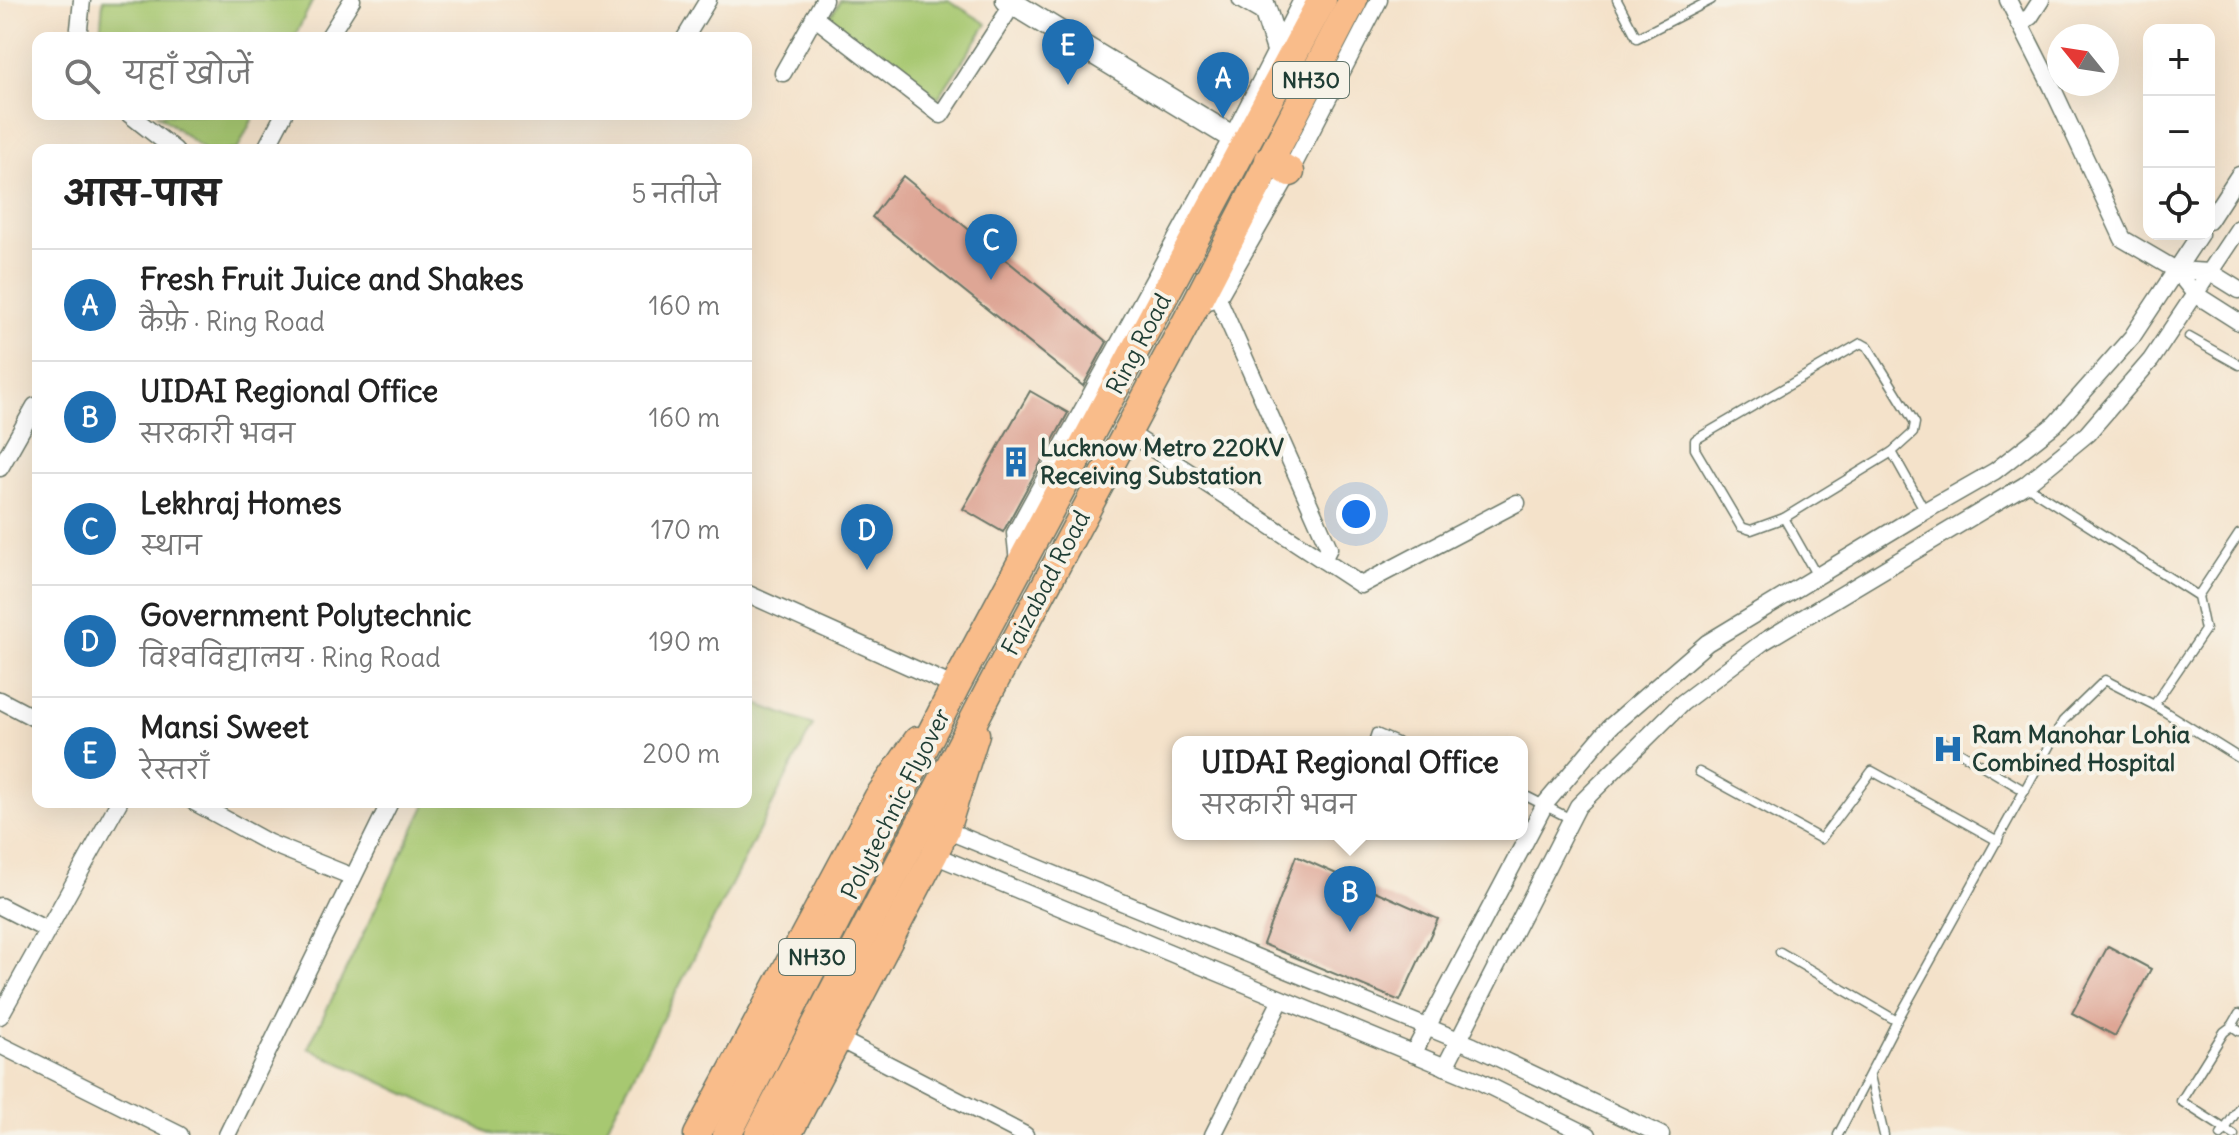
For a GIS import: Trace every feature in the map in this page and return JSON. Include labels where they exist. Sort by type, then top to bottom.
[{"type":"highway","name":"Ring Road","points":[[955,687],[1019,568],[1259,153],[1322,0]]},
{"type":"highway","name":"Faizabad Road","points":[[989,691],[1126,431],[1207,301],[1259,153],[1353,0]]},
{"type":"highway","name":"Polytechnic Flyover","points":[[727,1135],[955,687]]},
{"type":"highway","name":"Polytechnic Flyover","points":[[759,1135],[989,691]]},
{"type":"main road","points":[[697,1135],[877,798],[955,687]]},
{"type":"main road","name":"Faizabad Road","points":[[788,1135],[946,830],[989,691]]},
{"type":"street","points":[[79,32],[82,0]]},
{"type":"street","points":[[332,32],[352,0]]},
{"type":"street","points":[[689,32],[708,0]]},
{"type":"street","points":[[783,73],[824,0]]},
{"type":"street","points":[[1241,0],[1264,7],[1277,47]]},
{"type":"street","points":[[1259,153],[1277,47],[1302,0]]},
{"type":"street","points":[[1259,153],[1379,0]]},
{"type":"street","points":[[2008,0],[2123,239],[2176,270],[2195,294],[2239,322]]},
{"type":"street","points":[[2019,23],[2030,17],[2041,0]]},
{"type":"street","points":[[814,17],[941,115],[1010,2],[1259,153]]},
{"type":"street","points":[[137,120],[167,144]]},
{"type":"street","points":[[268,144],[281,120]]},
{"type":"street","points":[[2215,212],[2239,175]]},
{"type":"street","points":[[1445,1067],[1578,806],[1682,703],[1763,642],[2025,485],[2087,434],[2151,360],[2239,228]]},
{"type":"street","points":[[1528,836],[1545,804],[1610,727],[1707,643],[1995,471],[2055,424],[2132,337],[2196,240]]},
{"type":"street","points":[[2176,270],[2210,272],[2239,290]]},
{"type":"street","points":[[1207,301],[1329,548],[1323,560]]},
{"type":"street","points":[[0,468],[32,411]]},
{"type":"street","points":[[1126,431],[1361,585],[1517,503]]},
{"type":"street","points":[[752,596],[955,687]]},
{"type":"street","points":[[0,700],[32,717]]},
{"type":"street","points":[[0,1016],[116,808]]},
{"type":"street","points":[[205,808],[269,843],[353,877]]},
{"type":"street","points":[[227,1135],[387,808]]},
{"type":"street","points":[[946,830],[1459,1040],[1661,1135]]},
{"type":"street","points":[[1413,1054],[1526,840]]},
{"type":"street","points":[[934,855],[1445,1067],[1583,1134]]},
{"type":"street","points":[[1094,922],[1105,895]]},
{"type":"street","points":[[1494,900],[1521,915]]},
{"type":"street","points":[[0,906],[47,930]]},
{"type":"street","points":[[1213,1135],[1281,1000]]},
{"type":"street","points":[[837,1038],[1025,1135]]},
{"type":"street","points":[[0,1045],[180,1135]]},
{"type":"lane","points":[[1617,0],[1637,38],[1711,0]]},
{"type":"lane","points":[[2189,337],[2239,365]]},
{"type":"lane","points":[[1861,343],[1868,347],[1915,423],[1913,433],[1892,452],[1784,518],[1751,530],[1741,527],[1695,449],[1695,440],[1861,343]]},
{"type":"lane","points":[[1892,452],[1925,511]]},
{"type":"lane","points":[[2025,485],[2198,596]]},
{"type":"lane","points":[[1784,518],[1817,576]]},
{"type":"lane","points":[[2154,705],[2205,630],[2198,596],[2239,534]]},
{"type":"lane","points":[[1838,1135],[1897,1021],[2063,721],[2105,680],[2154,705],[2239,758]]},
{"type":"lane","points":[[1941,741],[2025,791]]},
{"type":"lane","points":[[1699,772],[1821,839],[1872,771],[1998,841]]},
{"type":"lane","points":[[1528,797],[1571,819]]},
{"type":"lane","points":[[1780,952],[1897,1021]]},
{"type":"lane","points":[[2234,1135],[2223,1132],[2181,1101],[2224,1032],[2236,1028],[2239,1014]]},
{"type":"lane","points":[[1870,1076],[1884,1135]]},
{"type":"lane","points":[[2223,1132],[2239,1108]]},
{"type":"green space","points":[[103,0],[313,0],[297,32],[100,32]]},
{"type":"green space","points":[[840,0],[948,0],[987,24],[938,98],[829,19]]},
{"type":"green space","points":[[166,120],[252,120],[240,144],[197,144]]},
{"type":"green space","points":[[752,702],[813,725],[603,1135],[494,1135],[308,1048],[424,808],[752,808]]},
{"type":"building","points":[[903,176],[1107,342],[1083,386],[872,217]]},
{"type":"building","name":"Lucknow Metro 220KV Receiving Substation","points":[[1030,391],[1068,413],[1003,532],[963,509]]},
{"type":"building","points":[[1296,856],[1438,919],[1400,1001],[1263,944]]},
{"type":"building","points":[[2108,946],[2151,969],[2115,1036],[2072,1013]]},
{"type":"place","name":"Mansi Sweet","points":[[1068,85]]},
{"type":"place","name":"Fresh Fruit Juice and Shakes","points":[[1223,118]]},
{"type":"place","name":"Lekhraj Homes","points":[[991,280]]},
{"type":"place","name":"Lucknow Metro 220KV Receiving Substation","points":[[1016,462]]},
{"type":"place","name":"Government Polytechnic","points":[[867,570]]},
{"type":"place","name":"Ram Manohar Lohia Combined Hospital","points":[[1948,749]]},
{"type":"place","name":"UIDAI Regional Office","points":[[1350,932]]}]
